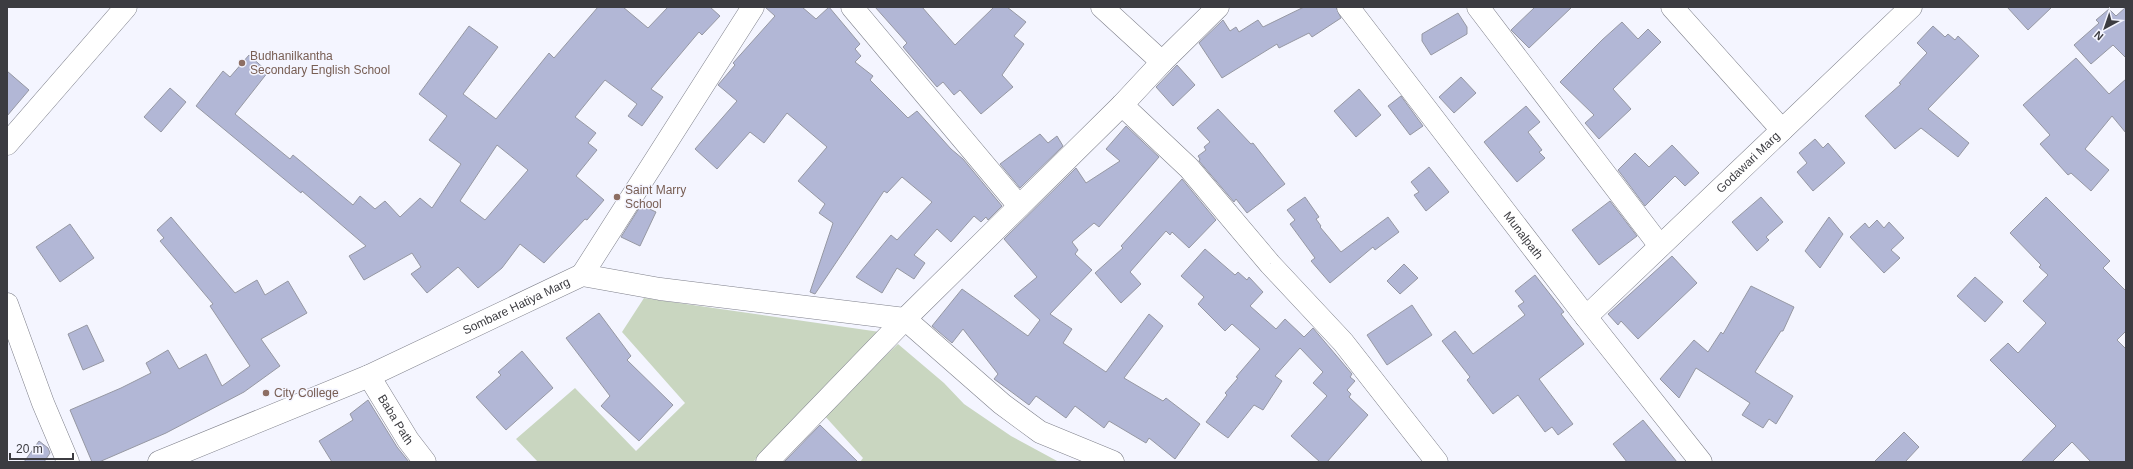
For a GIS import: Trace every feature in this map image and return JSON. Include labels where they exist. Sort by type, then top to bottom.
[{"type":"street","points":[[7,144],[126,7]]},
{"type":"street","name":"Sombare Hatiya Marg","points":[[159,462],[369,376],[582,275],[753,7]]},
{"type":"street","points":[[852,7],[1019,206]]},
{"type":"street","points":[[1102,7],[1162,62]]},
{"type":"street","points":[[767,462],[905,319],[1122,105],[1162,62],[1218,7]]},
{"type":"street","name":"Munalpath","points":[[1348,7],[1586,317],[1701,462]]},
{"type":"street","points":[[1478,7],[1660,246]]},
{"type":"street","points":[[1672,7],[1782,130]]},
{"type":"street","name":"Godawari Marg","points":[[1586,317],[1911,7]]},
{"type":"street","points":[[1122,105],[1189,168],[1270,264],[1343,342],[1437,462]]},
{"type":"street","points":[[582,275],[660,289],[905,319],[1002,404],[1040,432],[1113,462]]},
{"type":"street","points":[[7,304],[43,403],[68,462]]},
{"type":"street","name":"Baba Path","points":[[369,376],[408,440],[425,462]]},
{"type":"green space","points":[[644,298],[880,332],[753,462],[538,462],[516,439],[575,388],[636,451],[685,403],[622,332]]},
{"type":"green space","points":[[898,344],[944,383],[964,404],[1011,436],[1059,462],[860,462],[863,458],[823,414]]},
{"type":"building","points":[[598,7],[623,7],[648,28],[668,7],[710,7],[720,16],[702,35],[699,32],[651,89],[663,97],[642,126],[628,116],[637,104],[605,80],[575,117],[596,133],[588,143],[597,150],[576,176],[604,200],[587,220],[585,219],[544,263],[520,244],[502,268],[478,288],[458,267],[427,293],[411,274],[421,267],[412,253],[364,280],[349,256],[366,246],[302,191],[301,193],[196,106],[223,71],[230,77],[249,55],[268,72],[235,114],[290,159],[293,155],[353,205],[360,196],[375,209],[385,201],[400,217],[420,198],[432,208],[461,164],[429,140],[447,116],[419,94],[469,26],[498,47],[463,94],[496,119],[549,53],[554,58]],"holes":[[[497,145],[528,170],[485,220],[460,201]]]},
{"type":"building","points":[[765,7],[802,7],[816,19],[829,7],[860,44],[855,49],[861,56],[855,62],[873,76],[870,80],[908,118],[917,111],[951,149],[963,159],[1002,206],[988,220],[986,217],[981,222],[974,216],[951,242],[937,229],[914,255],[925,263],[914,279],[897,268],[882,293],[856,277],[891,235],[897,240],[932,202],[902,177],[887,193],[884,191],[815,294],[810,292],[833,223],[819,213],[825,204],[798,181],[827,147],[787,113],[764,143],[750,132],[717,169],[695,149],[737,101],[718,85],[735,65],[733,63],[775,16]]},
{"type":"building","points":[[875,7],[922,7],[955,45],[994,7],[1007,7],[1026,22],[1014,36],[1024,44],[1002,75],[1013,87],[981,114],[960,90],[954,95],[943,82],[937,87],[903,47],[907,43]]},
{"type":"building","points":[[1304,7],[1336,7],[1341,18],[1312,37],[1309,33],[1279,48],[1277,44],[1222,78],[1199,43],[1223,20],[1230,31],[1236,27],[1239,32],[1258,20],[1263,27]]},
{"type":"building","points":[[1535,7],[1572,7],[1529,48],[1511,30]]},
{"type":"building","points":[[2007,7],[2052,7],[2028,30]]},
{"type":"building","points":[[2126,7],[2126,58],[2113,45],[2091,64],[2074,45],[2099,23],[2096,20],[2109,9],[2116,16]]},
{"type":"building","points":[[1458,13],[1467,27],[1467,34],[1431,55],[1422,41],[1422,34]]},
{"type":"building","points":[[1622,22],[1638,39],[1648,29],[1661,42],[1613,89],[1631,109],[1599,139],[1585,123],[1594,115],[1560,82]]},
{"type":"building","points":[[1933,26],[1945,37],[1948,34],[1955,40],[1958,36],[1979,56],[1928,109],[1969,143],[1958,157],[1921,128],[1895,149],[1865,116],[1901,84],[1899,83],[1927,53],[1917,43]]},
{"type":"building","points":[[2076,58],[2109,94],[2126,79],[2126,133],[2112,116],[2085,149],[2109,170],[2091,191],[2071,173],[2068,175],[2040,144],[2050,135],[2023,105]]},
{"type":"building","points":[[1177,65],[1195,85],[1173,106],[1156,87]]},
{"type":"building","points":[[7,71],[29,90],[7,116]]},
{"type":"building","points":[[1461,77],[1476,93],[1454,113],[1439,97]]},
{"type":"building","points":[[170,88],[186,102],[161,132],[144,117]]},
{"type":"building","points":[[1359,89],[1381,115],[1356,137],[1334,111]]},
{"type":"building","points":[[1401,96],[1423,126],[1410,135],[1388,106]]},
{"type":"building","points":[[1526,106],[1540,122],[1528,132],[1542,150],[1539,152],[1545,158],[1517,182],[1484,142]]},
{"type":"building","points":[[1218,109],[1251,144],[1253,143],[1285,184],[1247,213],[1236,199],[1234,202],[1199,161],[1200,159],[1198,156],[1206,150],[1204,147],[1210,142],[1197,128]]},
{"type":"building","points":[[1126,126],[1159,157],[1099,227],[1094,223],[1072,242],[1078,250],[1075,254],[1092,270],[1050,314],[1072,329],[1063,343],[1106,372],[1149,314],[1163,326],[1124,378],[1163,401],[1166,398],[1200,424],[1175,459],[1149,438],[1146,443],[1109,421],[1104,428],[1075,406],[1066,418],[1036,396],[1029,405],[994,379],[998,374],[963,329],[952,343],[932,326],[962,289],[1028,336],[1040,320],[1014,296],[1037,277],[1004,239],[1076,168],[1086,183],[1120,161],[1106,149]]},
{"type":"building","points":[[1040,134],[1048,143],[1057,136],[1063,146],[1020,188],[1000,164]]},
{"type":"building","points":[[1815,139],[1823,148],[1828,143],[1845,163],[1813,191],[1797,172],[1807,163],[1799,153]]},
{"type":"building","points":[[1672,145],[1699,173],[1685,186],[1675,176],[1645,206],[1618,170],[1635,153],[1649,167]]},
{"type":"building","points":[[1429,167],[1449,192],[1426,211],[1414,195],[1419,192],[1411,182]]},
{"type":"building","points":[[1182,179],[1216,220],[1189,248],[1172,232],[1170,235],[1166,231],[1130,272],[1141,284],[1121,303],[1095,273],[1123,248],[1121,246]]},
{"type":"building","points":[[1305,197],[1319,217],[1316,219],[1321,226],[1320,227],[1341,252],[1388,217],[1399,232],[1375,250],[1373,247],[1330,283],[1311,261],[1315,258],[1290,224],[1295,220],[1287,210]]},
{"type":"building","points":[[1761,197],[1783,222],[1766,237],[1769,240],[1757,251],[1732,222]]},
{"type":"building","points":[[2046,197],[2110,261],[2103,268],[2126,291],[2126,331],[2117,340],[2126,349],[2126,462],[2091,462],[2072,442],[2052,462],[2021,462],[2056,426],[1990,360],[2008,343],[2018,353],[2046,323],[2023,301],[2048,275],[2039,267],[2041,265],[2010,233]]},
{"type":"building","points":[[1610,201],[1637,236],[1599,265],[1572,230]]},
{"type":"building","points":[[641,205],[656,212],[640,246],[621,237]]},
{"type":"building","points":[[171,217],[235,293],[257,280],[265,295],[288,281],[307,313],[261,339],[280,366],[244,392],[166,433],[99,462],[92,462],[70,410],[151,373],[146,363],[168,350],[179,369],[206,354],[222,386],[250,366],[210,306],[213,304],[160,241],[164,238],[157,230]]},
{"type":"building","points":[[1829,217],[1843,234],[1820,268],[1805,251]]},
{"type":"building","points":[[1877,220],[1884,228],[1889,222],[1904,238],[1891,250],[1900,258],[1884,273],[1850,237],[1865,223],[1869,228]]},
{"type":"building","points":[[70,224],[94,258],[60,282],[36,247]]},
{"type":"building","points":[[1205,249],[1235,275],[1238,272],[1247,280],[1249,277],[1263,292],[1250,306],[1276,329],[1285,319],[1304,337],[1313,328],[1352,374],[1350,377],[1355,381],[1347,390],[1351,394],[1349,397],[1368,415],[1327,462],[1320,462],[1291,436],[1327,396],[1313,383],[1323,372],[1300,348],[1275,376],[1282,381],[1263,410],[1254,405],[1228,438],[1206,422],[1227,395],[1225,393],[1238,378],[1236,377],[1260,349],[1232,324],[1225,331],[1198,304],[1204,297],[1181,276]]},
{"type":"building","points":[[1672,256],[1697,283],[1638,339],[1621,321],[1618,325],[1608,314]]},
{"type":"building","points":[[1404,264],[1418,278],[1400,294],[1387,281]]},
{"type":"building","points":[[1535,275],[1564,312],[1561,314],[1584,344],[1539,379],[1573,424],[1558,435],[1552,427],[1545,432],[1518,395],[1493,414],[1467,380],[1470,377],[1442,341],[1455,331],[1473,354],[1525,315],[1518,306],[1524,302],[1515,291]]},
{"type":"building","points":[[1975,277],[2003,302],[1985,322],[1957,296]]},
{"type":"building","points":[[1751,286],[1794,307],[1783,331],[1781,331],[1755,372],[1793,396],[1776,424],[1769,419],[1763,428],[1742,415],[1750,403],[1696,368],[1679,398],[1660,379],[1694,340],[1708,352],[1721,332],[1723,334]]},
{"type":"building","points":[[1412,305],[1432,335],[1387,365],[1367,335]]},
{"type":"building","points":[[599,313],[631,356],[627,360],[673,405],[639,441],[601,406],[610,396],[566,338]]},
{"type":"building","points":[[87,325],[104,361],[83,370],[68,334]]},
{"type":"building","points":[[522,351],[553,388],[506,430],[476,397],[501,375],[498,372]]},
{"type":"building","points":[[368,400],[397,447],[409,462],[332,462],[319,441],[353,420],[350,414]]},
{"type":"building","points":[[1643,420],[1677,462],[1627,462],[1613,444]]},
{"type":"building","points":[[820,425],[858,462],[784,462]]},
{"type":"building","points":[[1904,432],[1919,447],[1905,462],[1874,462]]},
{"type":"building","points":[[39,441],[48,448],[50,453],[44,462],[24,462]]},
{"type":"place","name":"Budhanilkantha Secondary English School","points":[[242,63]]},
{"type":"place","name":"Saint Marry School","points":[[617,197]]},
{"type":"place","name":"City College","points":[[266,393]]}]
